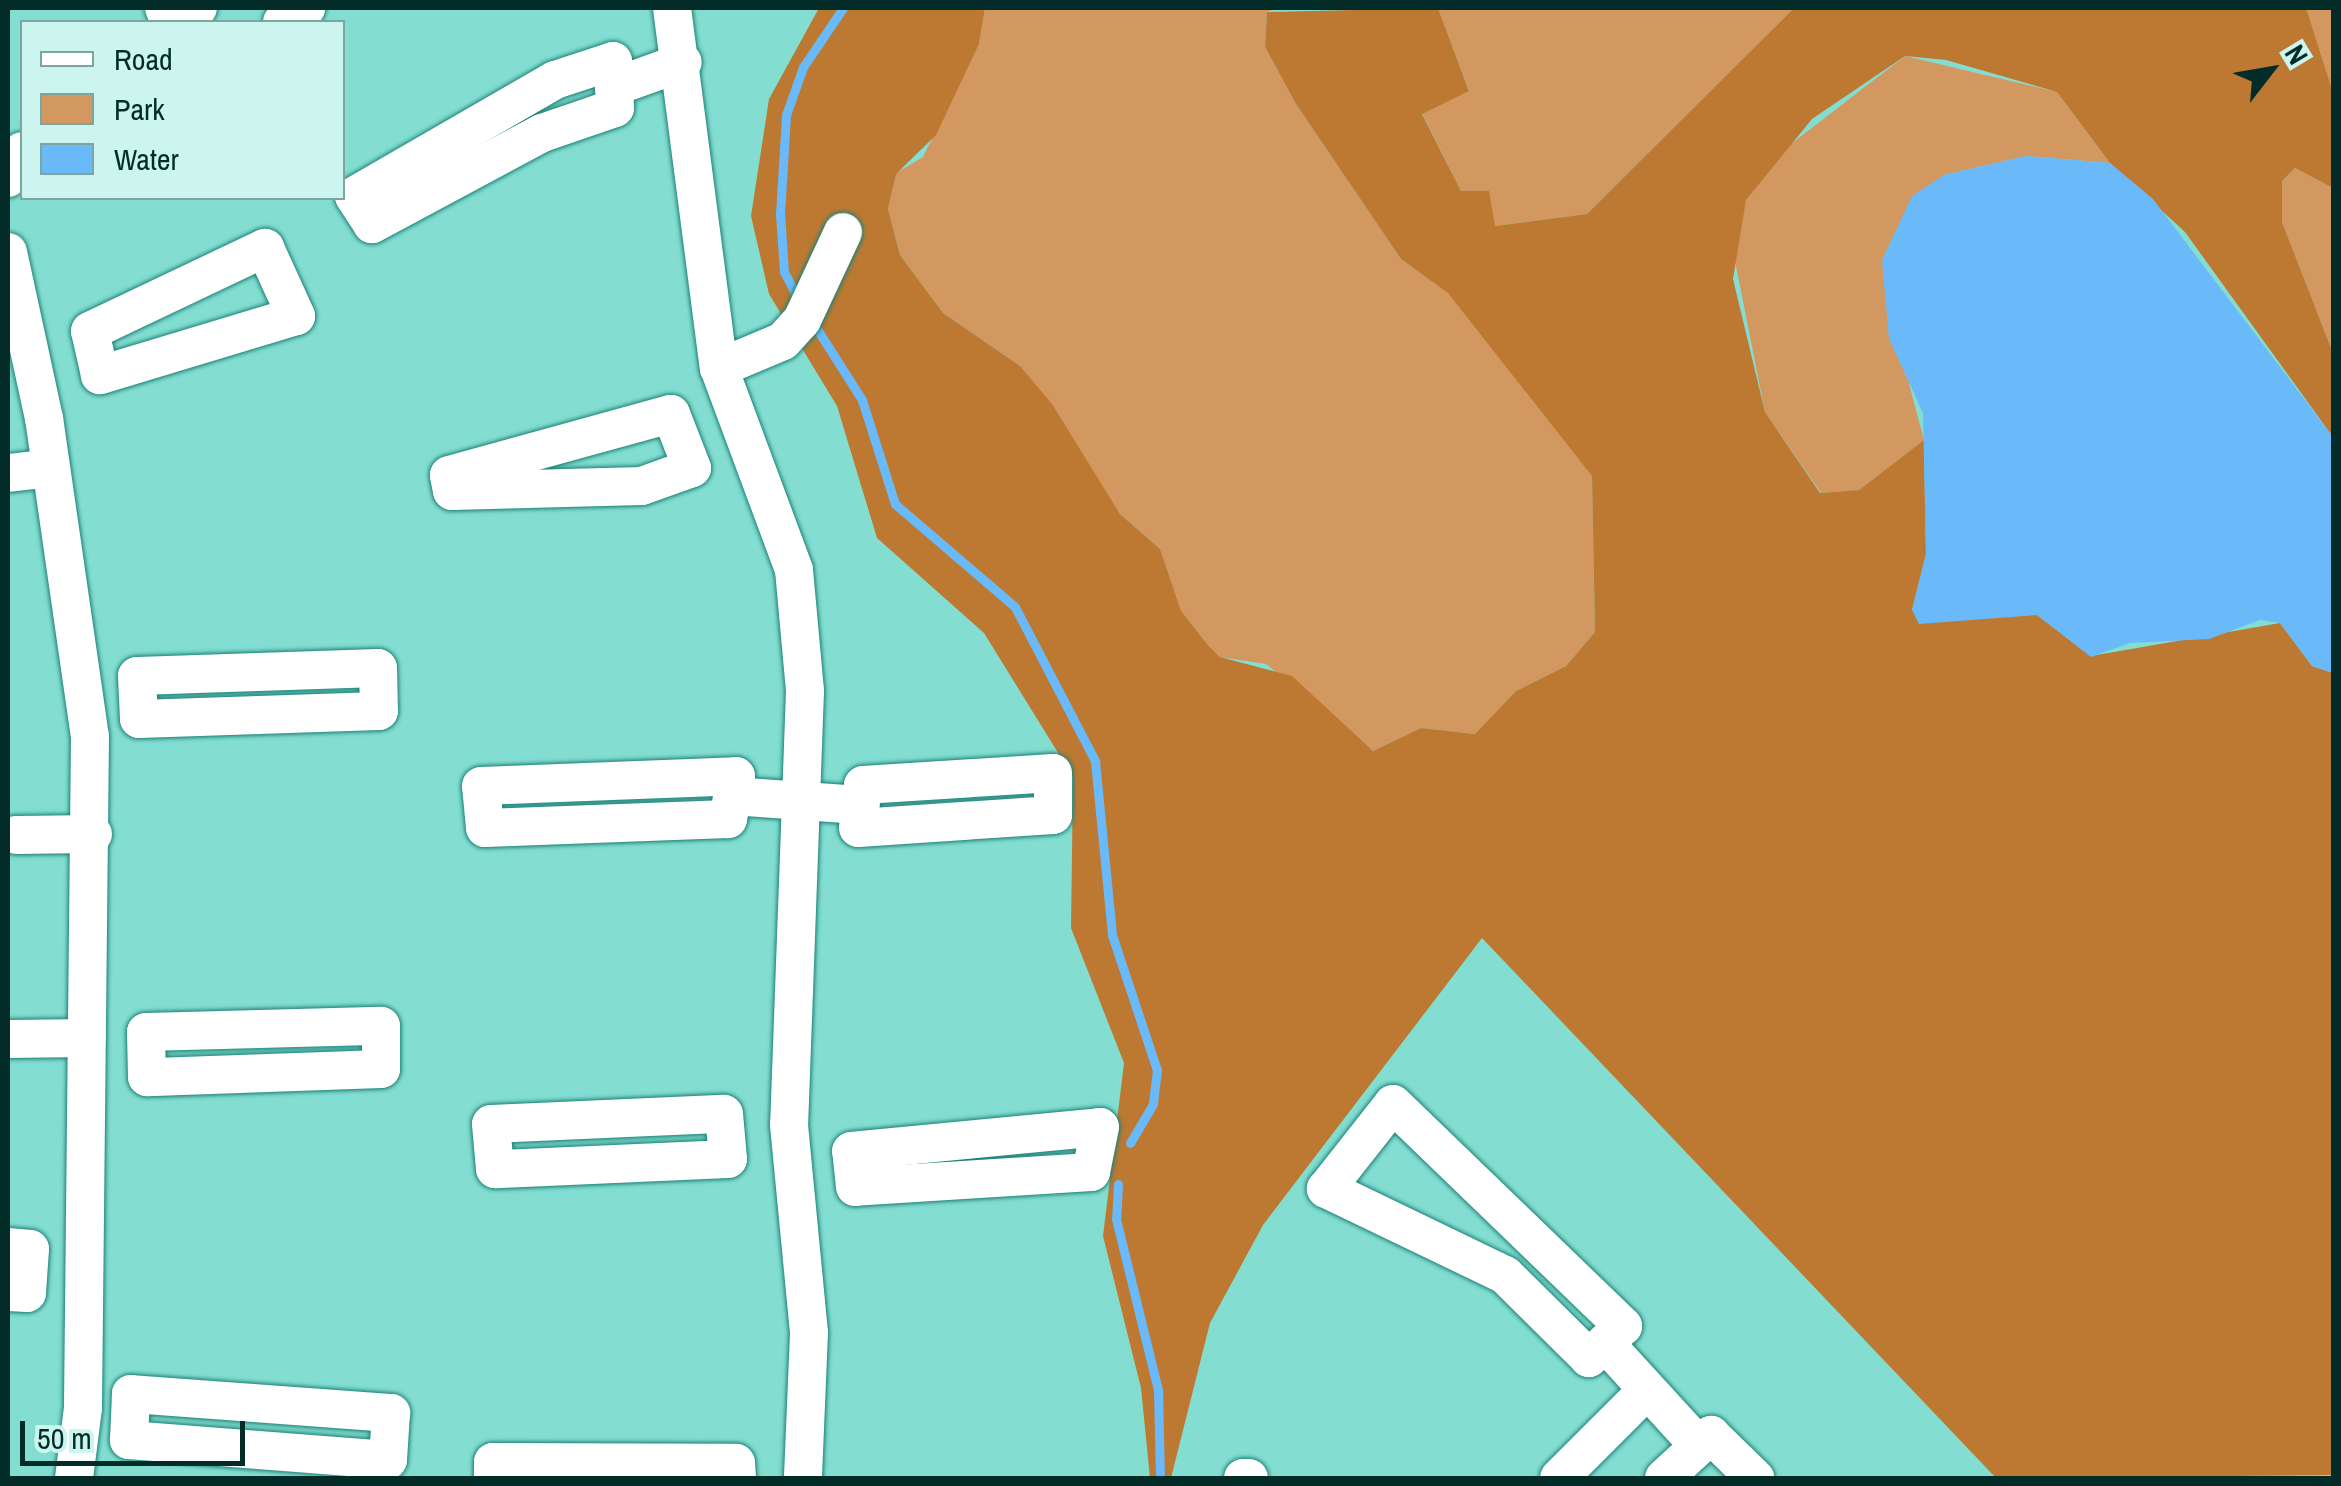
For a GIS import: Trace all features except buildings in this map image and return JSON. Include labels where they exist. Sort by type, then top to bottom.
[{"type":"street","points":[[672,8],[683,62],[692,200],[719,368],[737,427],[794,570],[802,801],[789,1125],[809,1334],[803,1478]]},
{"type":"street","points":[[613,61],[614,87],[615,108],[542,134],[372,224],[354,196],[556,80],[613,61]]},
{"type":"street","points":[[614,87],[683,62]]},
{"type":"street","points":[[8,178],[20,155]]},
{"type":"street","points":[[719,368],[783,340],[802,320],[843,232]]},
{"type":"street","points":[[265,248],[296,316],[100,375],[95,353],[90,330],[265,248]]},
{"type":"street","points":[[8,252],[36,368],[51,468],[93,834],[83,1266],[84,1408],[74,1478]]},
{"type":"street","points":[[36,368],[95,353]]},
{"type":"street","points":[[671,414],[682,442],[692,468],[642,486],[452,491],[449,475],[671,414]]},
{"type":"street","points":[[682,442],[737,427]]},
{"type":"street","points":[[8,473],[51,468]]},
{"type":"street","points":[[378,668],[378,711],[139,718],[138,696],[137,676],[378,668]]},
{"type":"street","points":[[80,700],[138,696]]},
{"type":"street","points":[[1052,774],[1054,815],[876,829],[858,828],[860,805],[862,785],[1052,774]]},
{"type":"street","points":[[736,776],[732,796],[728,819],[485,828],[480,786],[736,776]]},
{"type":"street","points":[[732,796],[860,805]]},
{"type":"street","points":[[10,834],[93,834]]},
{"type":"street","points":[[381,1026],[382,1070],[147,1077],[146,1054],[146,1032],[381,1026]]},
{"type":"street","points":[[8,1039],[146,1054]]},
{"type":"street","points":[[1394,1104],[1622,1326],[1605,1343],[1589,1358],[1505,1275],[1326,1189],[1394,1104]]},
{"type":"street","points":[[724,1114],[726,1136],[728,1159],[494,1169],[491,1124],[724,1114]]},
{"type":"street","points":[[726,1136],[789,1125]]},
{"type":"street","points":[[1100,1127],[1091,1172],[855,1187],[853,1171],[850,1150],[1100,1127]]},
{"type":"street","points":[[796,1169],[853,1171]]},
{"type":"street","points":[[15,1270],[83,1266]]},
{"type":"street","points":[[1605,1343],[1699,1446]]},
{"type":"street","points":[[1559,1478],[1646,1390]]},
{"type":"street","points":[[131,1394],[391,1413],[388,1460],[130,1440],[130,1416],[131,1394]]},
{"type":"street","points":[[84,1408],[130,1416]]},
{"type":"street","points":[[1664,1478],[1711,1435],[1755,1478]]},
{"type":"street","points":[[493,1478],[493,1462],[736,1463],[737,1478]]},
{"type":"green space","points":[[985,8],[1279,8],[1267,12],[1265,47],[1296,104],[1401,259],[1448,292],[1592,475],[1595,632],[1566,666],[1516,691],[1475,734],[1421,728],[1373,751],[1266,664],[1220,657],[1207,644],[1180,611],[1160,549],[1120,514],[1020,366],[943,313],[900,255],[888,209],[896,173],[923,157],[979,44]]},
{"type":"green space","points":[[1438,8],[1794,8],[1587,214],[1495,226],[1461,191],[1422,113],[1469,90]]},
{"type":"green space","points":[[2306,8],[2333,8],[2333,93],[2324,83]]},
{"type":"green space","points":[[1905,56],[2057,92],[2110,163],[2026,156],[1944,175],[1909,384],[1924,440],[1859,490],[1821,493],[1765,412],[1733,251],[1746,200],[1778,154]]},
{"type":"green space","points":[[2295,168],[2333,188],[2333,353],[2282,222],[2282,181]]},
{"type":"shaded area","points":[[819,8],[985,8],[979,44],[936,135],[896,174],[888,209],[900,255],[943,313],[1020,366],[1052,404],[1120,514],[1160,549],[1181,611],[1207,644],[1220,657],[1292,676],[1373,751],[1421,728],[1475,734],[1516,691],[1566,666],[1595,632],[1592,476],[1448,293],[1401,259],[1296,104],[1265,47],[1267,12],[1438,8],[1469,91],[1422,114],[1461,191],[1489,191],[1495,226],[1587,214],[1794,8],[2306,8],[2333,93],[2333,188],[2295,168],[2282,181],[2282,222],[2333,353],[2333,437],[2185,232],[2110,163],[2057,92],[1946,60],[1905,56],[1812,119],[1746,200],[1733,279],[1765,412],[1820,493],[1859,490],[1924,440],[1926,554],[1912,610],[2037,615],[2091,656],[2280,623],[2312,666],[2333,673],[2333,1475],[1996,1478],[1482,938],[1263,1225],[1210,1323],[1171,1478],[1150,1478],[1141,1388],[1103,1236],[1124,1063],[1071,928],[1073,777],[984,633],[877,538],[837,406],[769,294],[751,216],[769,99]]},
{"type":"water","points":[[2026,156],[2110,163],[2153,199],[2333,437],[2333,673],[2312,666],[2280,623],[2260,620],[2209,639],[2130,643],[2091,657],[2037,615],[1919,624],[1912,610],[1926,554],[1923,413],[1889,339],[1882,260],[1912,196],[1944,175]]},
{"type":"waterway","points":[[797,297],[784,272],[780,214],[786,115],[803,67],[843,8]]},
{"type":"waterway","points":[[817,329],[862,400],[895,504],[1015,607],[1095,761],[1112,935],[1157,1070],[1153,1104],[1130,1143]]},
{"type":"waterway","points":[[1118,1184],[1116,1219],[1158,1390],[1160,1478]]}]
